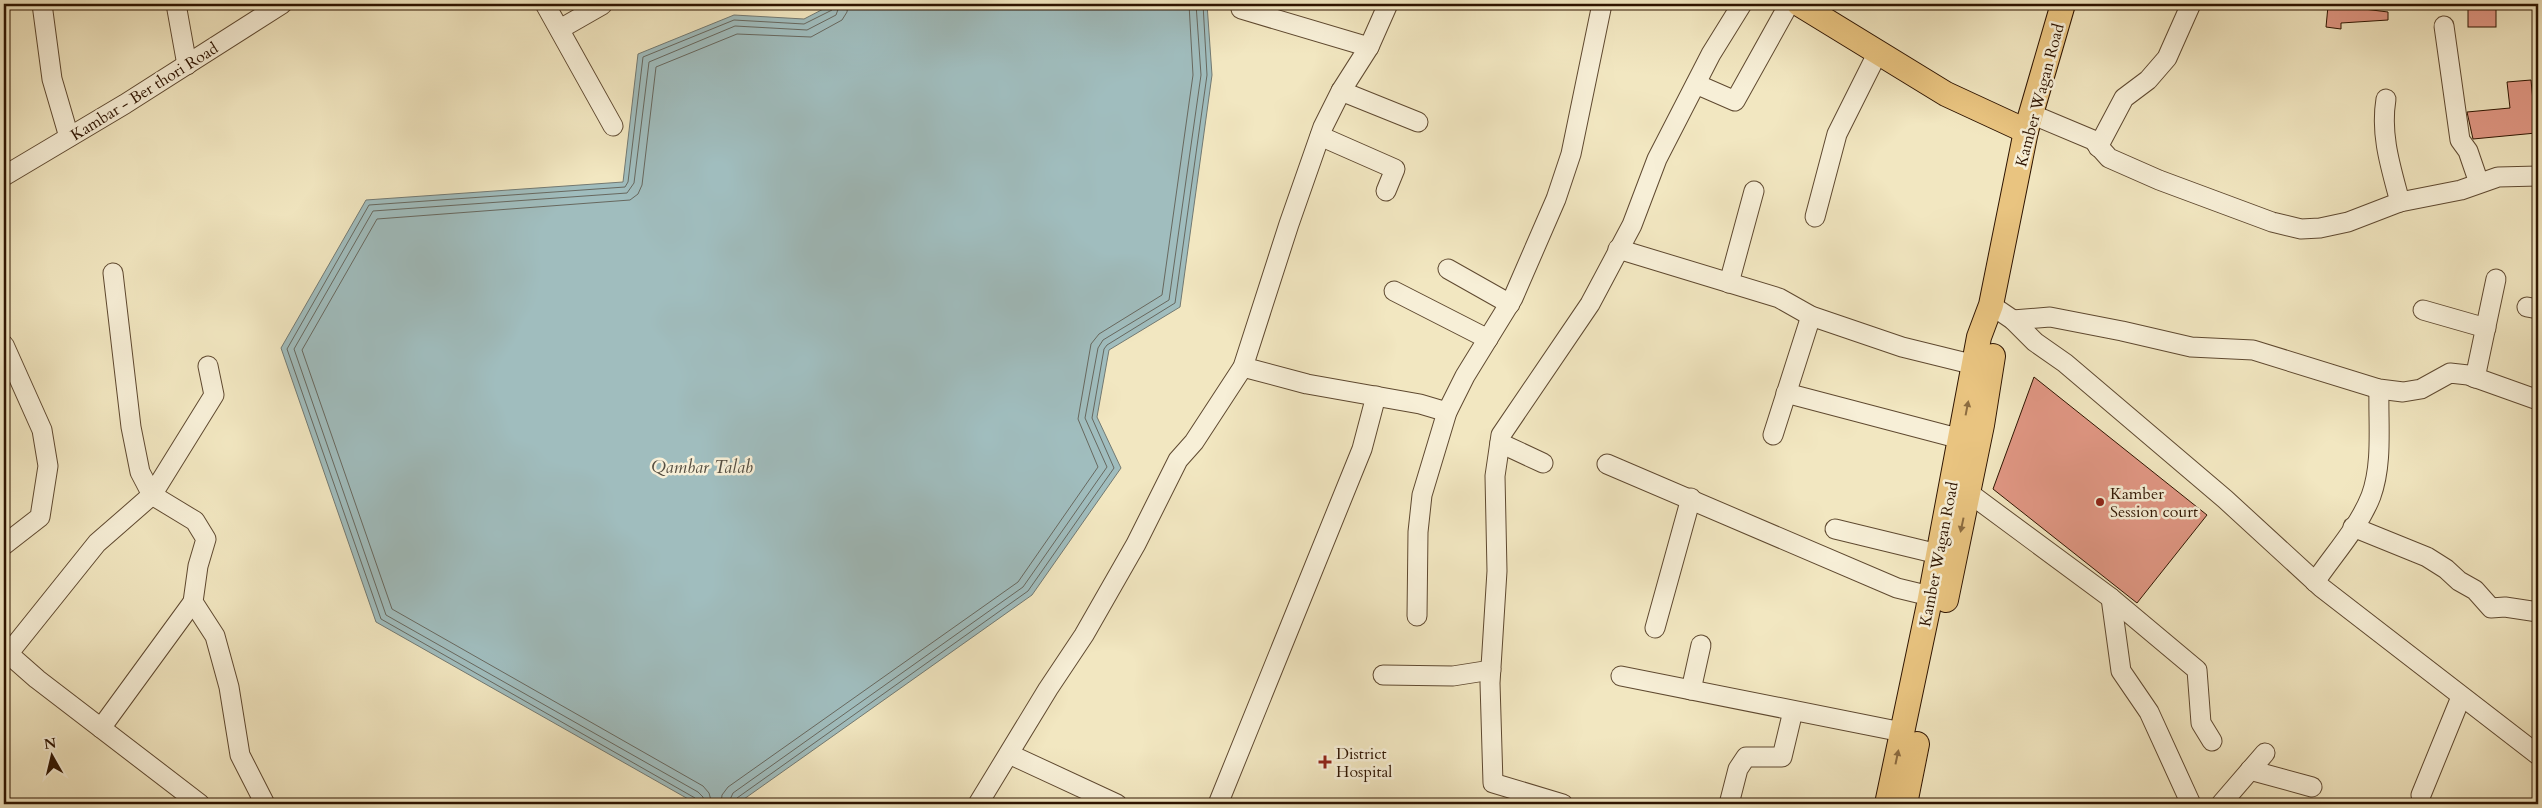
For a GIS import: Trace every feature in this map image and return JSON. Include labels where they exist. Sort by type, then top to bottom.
[{"type":"main road","points":[[1799,4],[1946,94],[2028,122]]},
{"type":"main road","name":"Kamber Wagan Road","points":[[1887,804],[1961,439],[1979,337],[1991,305],[2028,122],[2063,4]]},
{"type":"main road","name":"Kamber Wagan Road","points":[[1905,804],[1969,493],[1995,342],[1991,305]]},
{"type":"street","points":[[42,4],[52,79],[69,137]]},
{"type":"street","points":[[176,4],[187,65]]},
{"type":"street","name":"Kambar - Ber thori Road","points":[[4,176],[187,65],[282,4]]},
{"type":"street","points":[[545,4],[613,126]]},
{"type":"street","points":[[978,804],[1112,586],[1178,460],[1194,442],[1243,367],[1320,136],[1341,91],[1370,47],[1388,4]]},
{"type":"street","points":[[1418,616],[1418,532],[1422,495],[1447,412],[1465,376],[1510,304],[1556,199],[1571,154],[1602,4]]},
{"type":"street","points":[[1563,804],[1493,783],[1491,670],[1497,571],[1494,476],[1501,435],[1590,304],[1632,225],[1657,159],[1696,84],[1742,4]]},
{"type":"street","points":[[1696,84],[1735,101],[1789,4]]},
{"type":"street","points":[[2098,147],[2124,98],[2148,80],[2167,58],[2191,4]]},
{"type":"street","points":[[560,29],[602,5]]},
{"type":"street","points":[[1241,9],[1370,47]]},
{"type":"street","points":[[2444,26],[2460,140],[2468,151],[2479,183]]},
{"type":"street","points":[[1815,217],[1837,134],[1878,52]]},
{"type":"street","points":[[1341,91],[1418,122]]},
{"type":"street","points":[[2386,99],[2383,118],[2386,150],[2400,202]]},
{"type":"street","points":[[2028,122],[2092,140],[2110,158],[2159,180],[2272,222],[2301,229],[2320,228],[2348,222],[2400,202],[2461,190],[2498,177],[2538,176]]},
{"type":"street","points":[[1320,136],[1395,169],[1386,191]]},
{"type":"street","points":[[1729,283],[1754,191]]},
{"type":"street","points":[[1618,249],[1779,298],[1811,316],[1902,347],[1975,365]]},
{"type":"street","points":[[1448,270],[1510,304]]},
{"type":"street","points":[[100,728],[194,602],[198,566],[206,539],[195,521],[152,495],[140,472],[131,427],[113,273]]},
{"type":"street","points":[[2475,378],[2496,279]]},
{"type":"street","points":[[1394,291],[1488,339]]},
{"type":"street","points":[[1991,305],[2013,320],[2035,342],[2072,369],[2225,499],[2315,582],[2461,698],[2538,755]]},
{"type":"street","points":[[2423,310],[2486,328]]},
{"type":"street","points":[[1773,435],[1811,316]]},
{"type":"street","points":[[2013,320],[2050,317],[2122,330],[2191,348],[2253,350],[2379,390],[2403,392],[2422,390],[2450,373],[2475,378],[2537,396]]},
{"type":"street","points":[[4,345],[42,430],[48,466],[40,517],[4,544]]},
{"type":"street","points":[[200,804],[5,654],[97,543],[152,495],[214,395],[208,366]]},
{"type":"street","points":[[1243,367],[1307,384],[1420,404],[1447,412]]},
{"type":"street","points":[[2315,582],[2371,497],[2377,472],[2379,390]]},
{"type":"street","points":[[1786,393],[1961,439]]},
{"type":"street","points":[[1218,804],[1362,449],[1376,396]]},
{"type":"street","points":[[1500,443],[1543,463]]},
{"type":"street","points":[[1607,464],[1674,494],[1691,498],[1897,588],[1930,596]]},
{"type":"street","points":[[1969,493],[2110,598],[2198,670],[2202,723],[2212,741]]},
{"type":"street","points":[[1655,628],[1691,498]]},
{"type":"street","points":[[2353,527],[2427,557],[2446,569],[2459,581],[2475,590],[2491,608],[2505,607],[2538,612]]},
{"type":"street","points":[[1835,529],[1938,554]]},
{"type":"street","points":[[2110,598],[2121,671],[2149,712],[2191,804]]},
{"type":"street","points":[[194,602],[215,636],[228,687],[240,755],[265,804]]},
{"type":"street","points":[[1691,690],[1700,645]]},
{"type":"street","points":[[1383,675],[1453,676],[1491,670]]},
{"type":"street","points":[[1622,676],[1902,732]]},
{"type":"street","points":[[2421,795],[2461,698]]},
{"type":"street","points":[[1729,804],[1738,769],[1746,757],[1782,757],[1793,711]]},
{"type":"street","points":[[2221,804],[2265,753]]},
{"type":"street","points":[[1009,754],[1109,803]]},
{"type":"street","points":[[2250,770],[2312,787]]},
{"type":"water","name":"Qambar Talab","points":[[833,4],[1207,4],[1212,75],[1180,307],[1109,350],[1097,417],[1121,468],[1032,595],[737,804],[697,804],[376,622],[281,348],[366,200],[623,182],[638,54],[734,15],[804,19]]},
{"type":"building","points":[[2348,4],[2363,4],[2364,9],[2388,12],[2388,20],[2341,23],[2341,29],[2326,27],[2328,6],[2349,8]]},
{"type":"building","points":[[2468,4],[2496,4],[2496,27],[2468,27]]},
{"type":"building","points":[[2531,80],[2536,133],[2473,139],[2467,112],[2510,108],[2507,82]]},
{"type":"building","name":"Kamber Session court","points":[[2034,377],[2207,515],[2137,603],[1993,489]]},
{"type":"place","name":"Kamber Session court","points":[[2100,502]]},
{"type":"place","name":"District Hospital","points":[[1325,762]]}]
